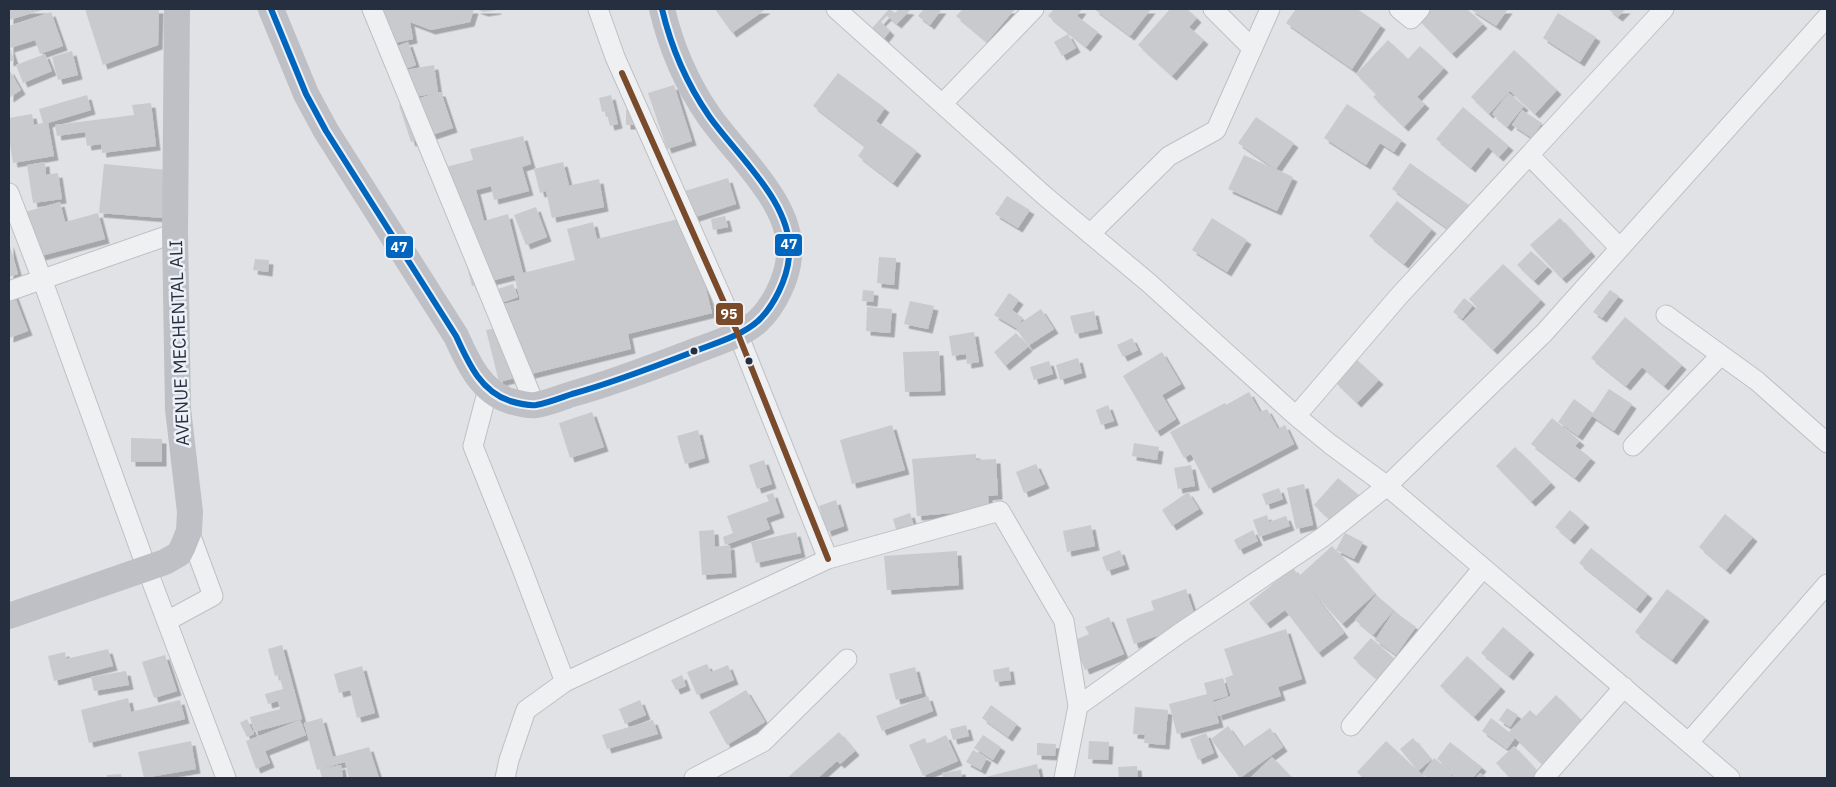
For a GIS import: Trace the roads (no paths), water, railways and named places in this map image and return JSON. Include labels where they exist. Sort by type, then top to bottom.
[{"type":"main road","name":"AVENUE MECHENTAL ALI","points":[[9,616],[165,562],[179,554],[189,531],[190,512],[178,409],[176,233],[177,9]]},
{"type":"main road","points":[[271,9],[306,94],[326,131],[456,336],[470,368],[488,389],[497,396],[508,401],[535,405],[613,382],[738,334],[758,321],[770,305],[788,267],[790,256],[788,231],[772,198],[709,115],[694,91],[684,72],[662,9]]},
{"type":"street","points":[[372,9],[535,405]]},
{"type":"street","points":[[598,9],[615,57],[738,334],[828,559]]},
{"type":"street","points":[[836,9],[1090,234],[1149,283],[1296,416],[1387,486],[1730,778]]},
{"type":"street","points":[[942,104],[1034,9]]},
{"type":"street","points":[[1213,9],[1252,48]]},
{"type":"street","points":[[1090,234],[1169,156],[1216,130],[1270,9]]},
{"type":"street","points":[[1399,9],[1411,19],[1420,9]]},
{"type":"street","points":[[1296,416],[1399,296],[1664,9]]},
{"type":"street","points":[[1078,706],[1180,633],[1322,537],[1387,486],[1544,333],[1827,16]]},
{"type":"street","points":[[1529,155],[1620,248]]},
{"type":"street","points":[[9,193],[226,778]]},
{"type":"street","points":[[9,291],[176,233]]},
{"type":"street","points":[[1666,315],[1756,381],[1827,443]]},
{"type":"street","points":[[1633,446],[1721,355]]},
{"type":"street","points":[[488,389],[473,446],[565,682]]},
{"type":"street","points":[[505,778],[526,710],[565,682],[828,559],[1000,511],[1064,621],[1078,706],[1064,778]]},
{"type":"street","points":[[167,621],[213,596],[189,531]]},
{"type":"street","points":[[1351,726],[1483,568]]},
{"type":"street","points":[[1689,742],[1827,584]]},
{"type":"street","points":[[694,778],[763,742],[847,659]]},
{"type":"street","points":[[1544,778],[1624,687]]}]
